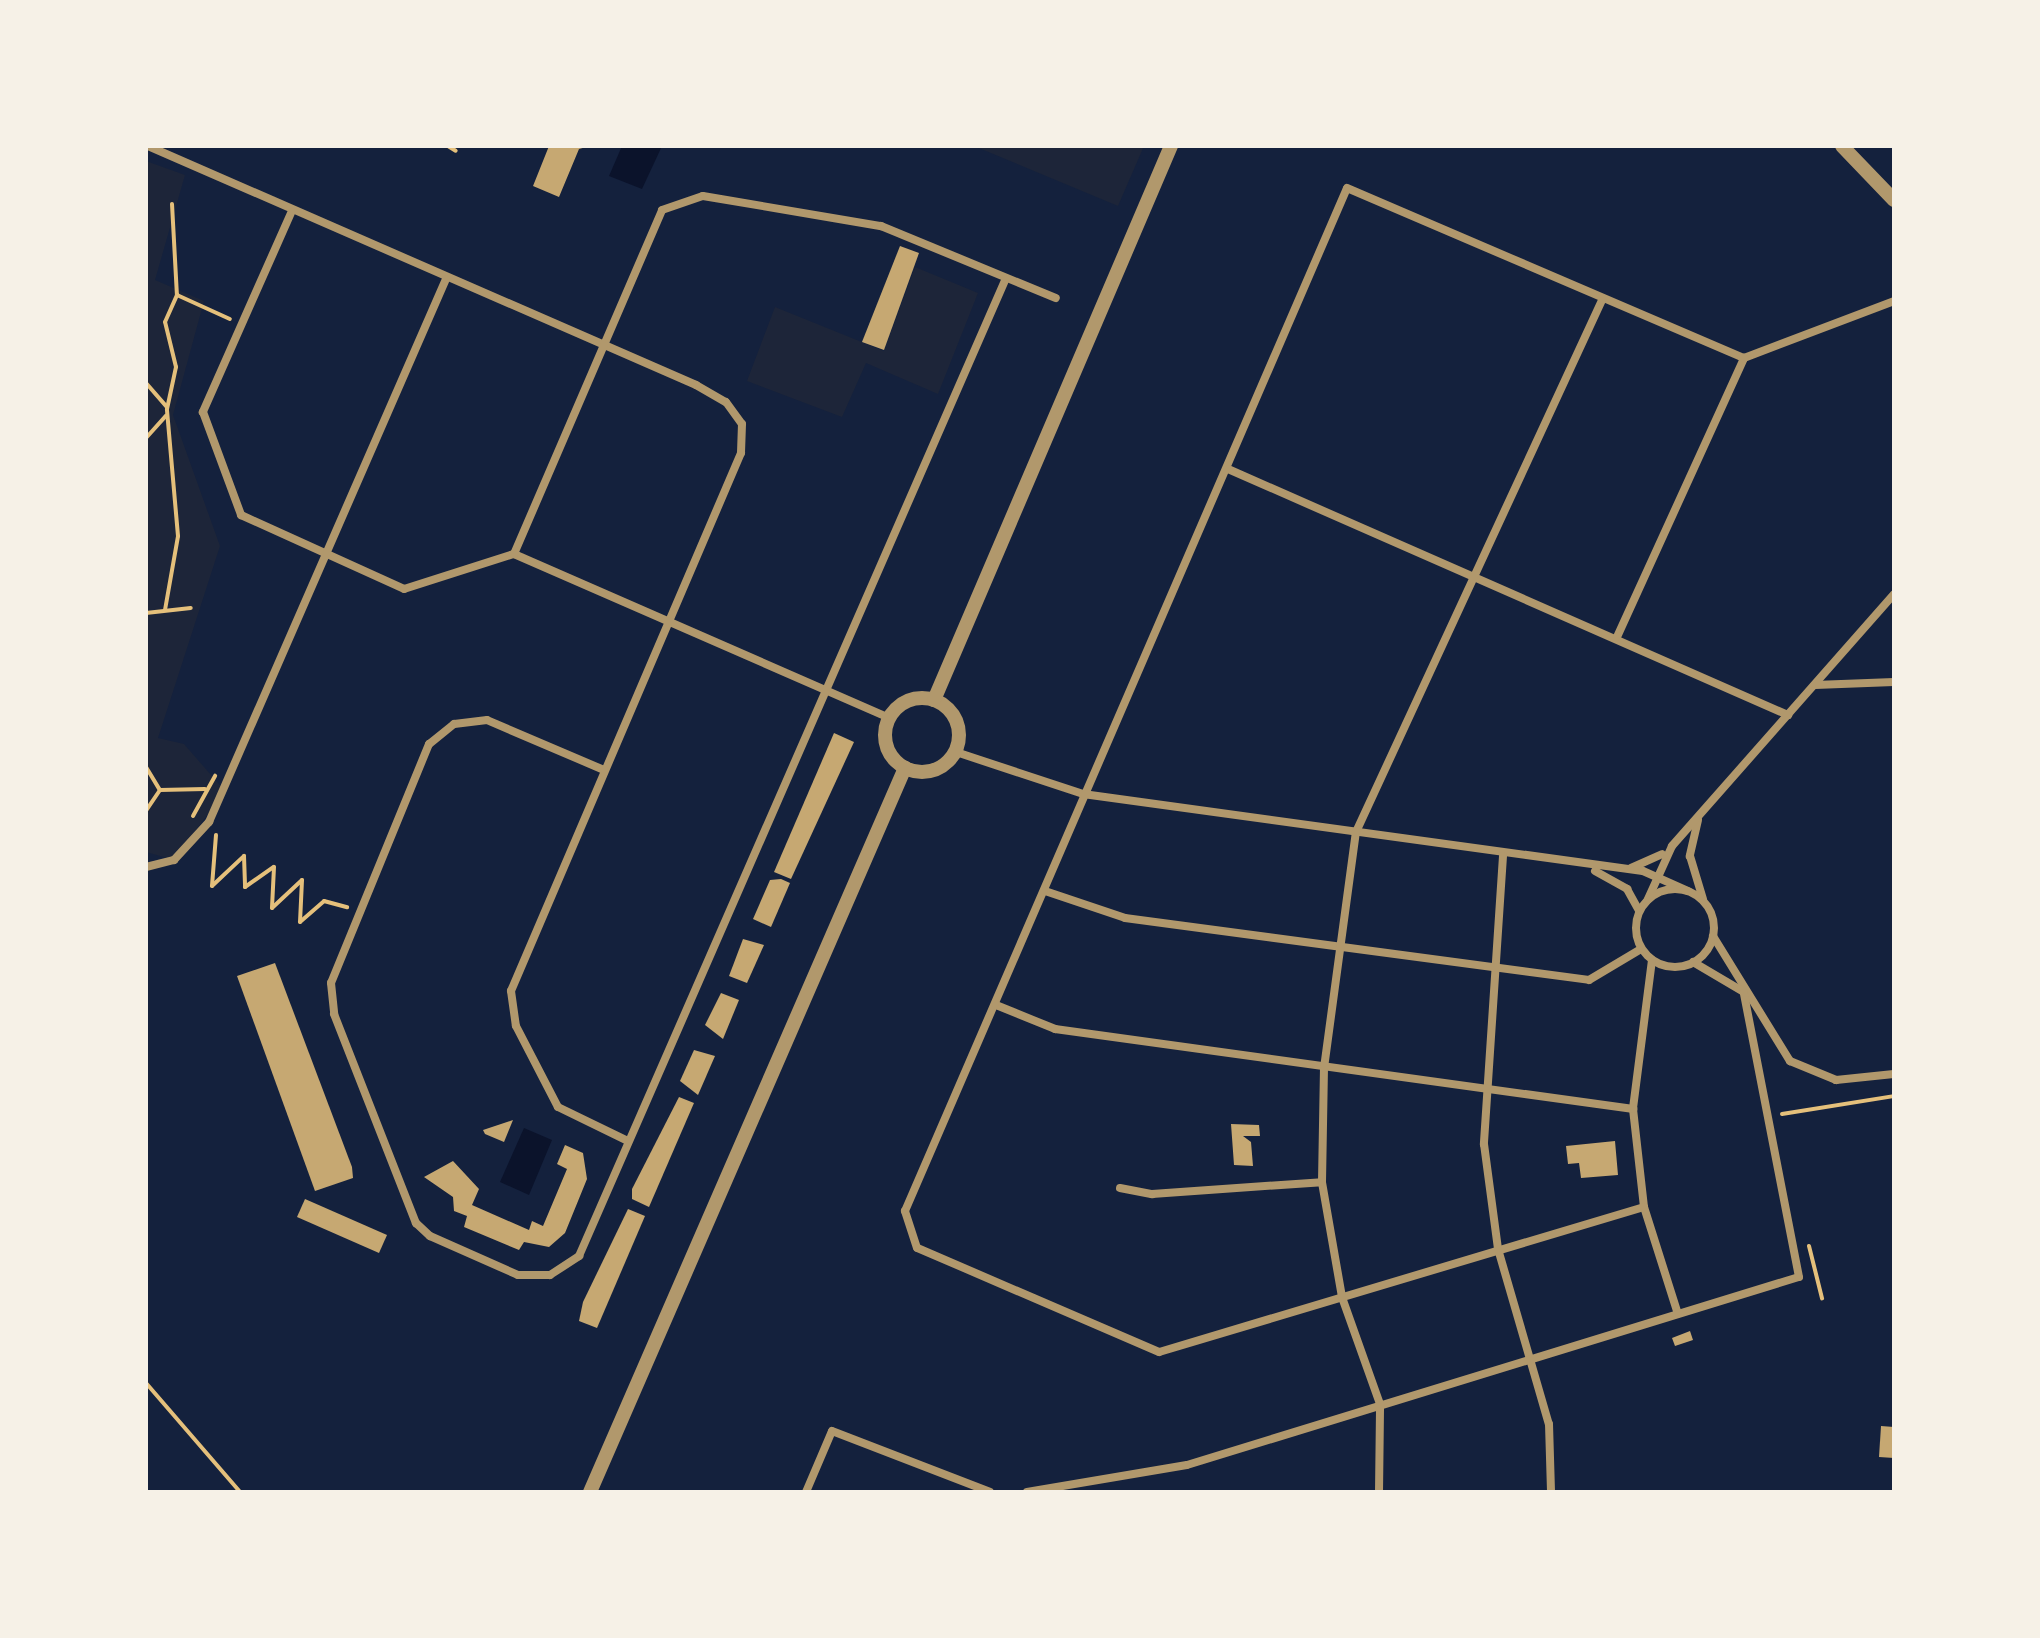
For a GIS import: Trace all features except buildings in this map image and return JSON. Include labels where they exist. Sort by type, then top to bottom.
[{"type":"street","points":[[148,146],[291,213],[602,345],[726,402],[742,424],[741,453],[511,991],[516,1026],[558,1107],[628,1141]]},
{"type":"street","points":[[934,700],[1164,172],[1171,146]]},
{"type":"street","points":[[1164,172],[1181,146]]},
{"type":"street","points":[[1842,146],[1894,200]]},
{"type":"street","points":[[1644,1207],[1159,1352],[917,1248],[905,1211],[1347,188],[1744,358],[1894,301]]},
{"type":"street","points":[[514,554],[662,210],[703,196],[881,226],[1056,298]]},
{"type":"street","points":[[291,213],[239,323],[203,412],[241,515],[323,555],[404,589],[514,554],[890,718]]},
{"type":"street","points":[[604,770],[487,720],[454,724],[429,744],[356,910],[331,983],[334,1014],[400,1191],[430,1236],[518,1275],[559,1271],[579,1256],[1006,278]]},
{"type":"street","points":[[146,867],[174,860],[209,822],[446,279]]},
{"type":"street","points":[[1379,1492],[1380,1404],[1342,1297],[1322,1182],[1324,1068],[1356,832],[1603,298]]},
{"type":"street","points":[[1617,637],[1744,358]]},
{"type":"street","points":[[1228,469],[1617,637],[1788,715]]},
{"type":"street","points":[[1639,911],[1648,899],[1655,877],[1672,846],[1894,594]]},
{"type":"street","points":[[1815,685],[1894,682]]},
{"type":"street","points":[[934,700],[954,715],[956,752],[933,771],[905,768],[885,740],[890,718],[908,701],[934,700]]},
{"type":"street","points":[[956,752],[1083,794],[1503,856],[1620,870],[1655,877],[1688,891],[1705,903]]},
{"type":"street","points":[[590,1492],[905,768]]},
{"type":"street","points":[[1698,819],[1690,856],[1713,936],[1744,993],[1790,1061],[1836,1080],[1894,1074]]},
{"type":"street","points":[[1620,870],[1672,846]]},
{"type":"street","points":[[1503,856],[1500,969],[1484,1087],[1498,1249],[1534,1357],[1549,1424],[1551,1492]]},
{"type":"street","points":[[1587,867],[1627,889],[1639,911],[1641,949],[1652,960],[1672,967],[1693,962],[1713,936]]},
{"type":"street","points":[[1045,891],[1125,918],[1589,980],[1641,949]]},
{"type":"street","points":[[1648,899],[1688,891]]},
{"type":"street","points":[[1652,960],[1633,1109],[1644,1207],[1678,1314]]},
{"type":"street","points":[[1027,1492],[1187,1465],[1799,1277],[1744,993],[1693,962]]},
{"type":"street","points":[[996,1005],[1055,1029],[1633,1109]]},
{"type":"street","points":[[1120,1188],[1152,1194],[1322,1182]]},
{"type":"street","points":[[806,1492],[832,1431],[990,1492]]},
{"type":"path","points":[[448,146],[456,151]]},
{"type":"path","points":[[146,438],[161,428],[176,367],[165,322],[177,295],[172,204]]},
{"type":"path","points":[[177,295],[239,323]]},
{"type":"path","points":[[146,383],[160,391],[167,409],[178,536],[165,610]]},
{"type":"path","points":[[146,561],[146,623]]},
{"type":"path","points":[[147,613],[191,608]]},
{"type":"path","points":[[146,767],[160,790]]},
{"type":"path","points":[[190,822],[210,778],[233,771]]},
{"type":"path","points":[[160,790],[205,789]]},
{"type":"path","points":[[146,811],[160,790]]},
{"type":"path","points":[[209,822],[217,838],[212,886],[244,856],[245,887],[274,867],[272,908],[302,880],[300,922],[324,901],[356,910]]},
{"type":"path","points":[[1779,1118],[1785,1110],[1894,1096]]},
{"type":"path","points":[[1808,1238],[1822,1298]]},
{"type":"path","points":[[146,1286],[146,1344]]},
{"type":"path","points":[[146,1383],[240,1492]]},
{"type":"shaded area","points":[[622,146],[662,146],[642,189],[609,176]]},
{"type":"shaded area","points":[[974,146],[1144,146],[1118,206]]},
{"type":"shaded area","points":[[146,161],[185,175],[155,280],[204,301],[173,415],[220,546],[158,738],[184,744],[225,791],[174,860],[146,852]]},
{"type":"shaded area","points":[[915,267],[978,293],[938,394],[866,363],[842,417],[747,381],[775,307],[884,351]]},
{"type":"shaded area","points":[[524,1128],[552,1140],[529,1195],[500,1182]]}]
